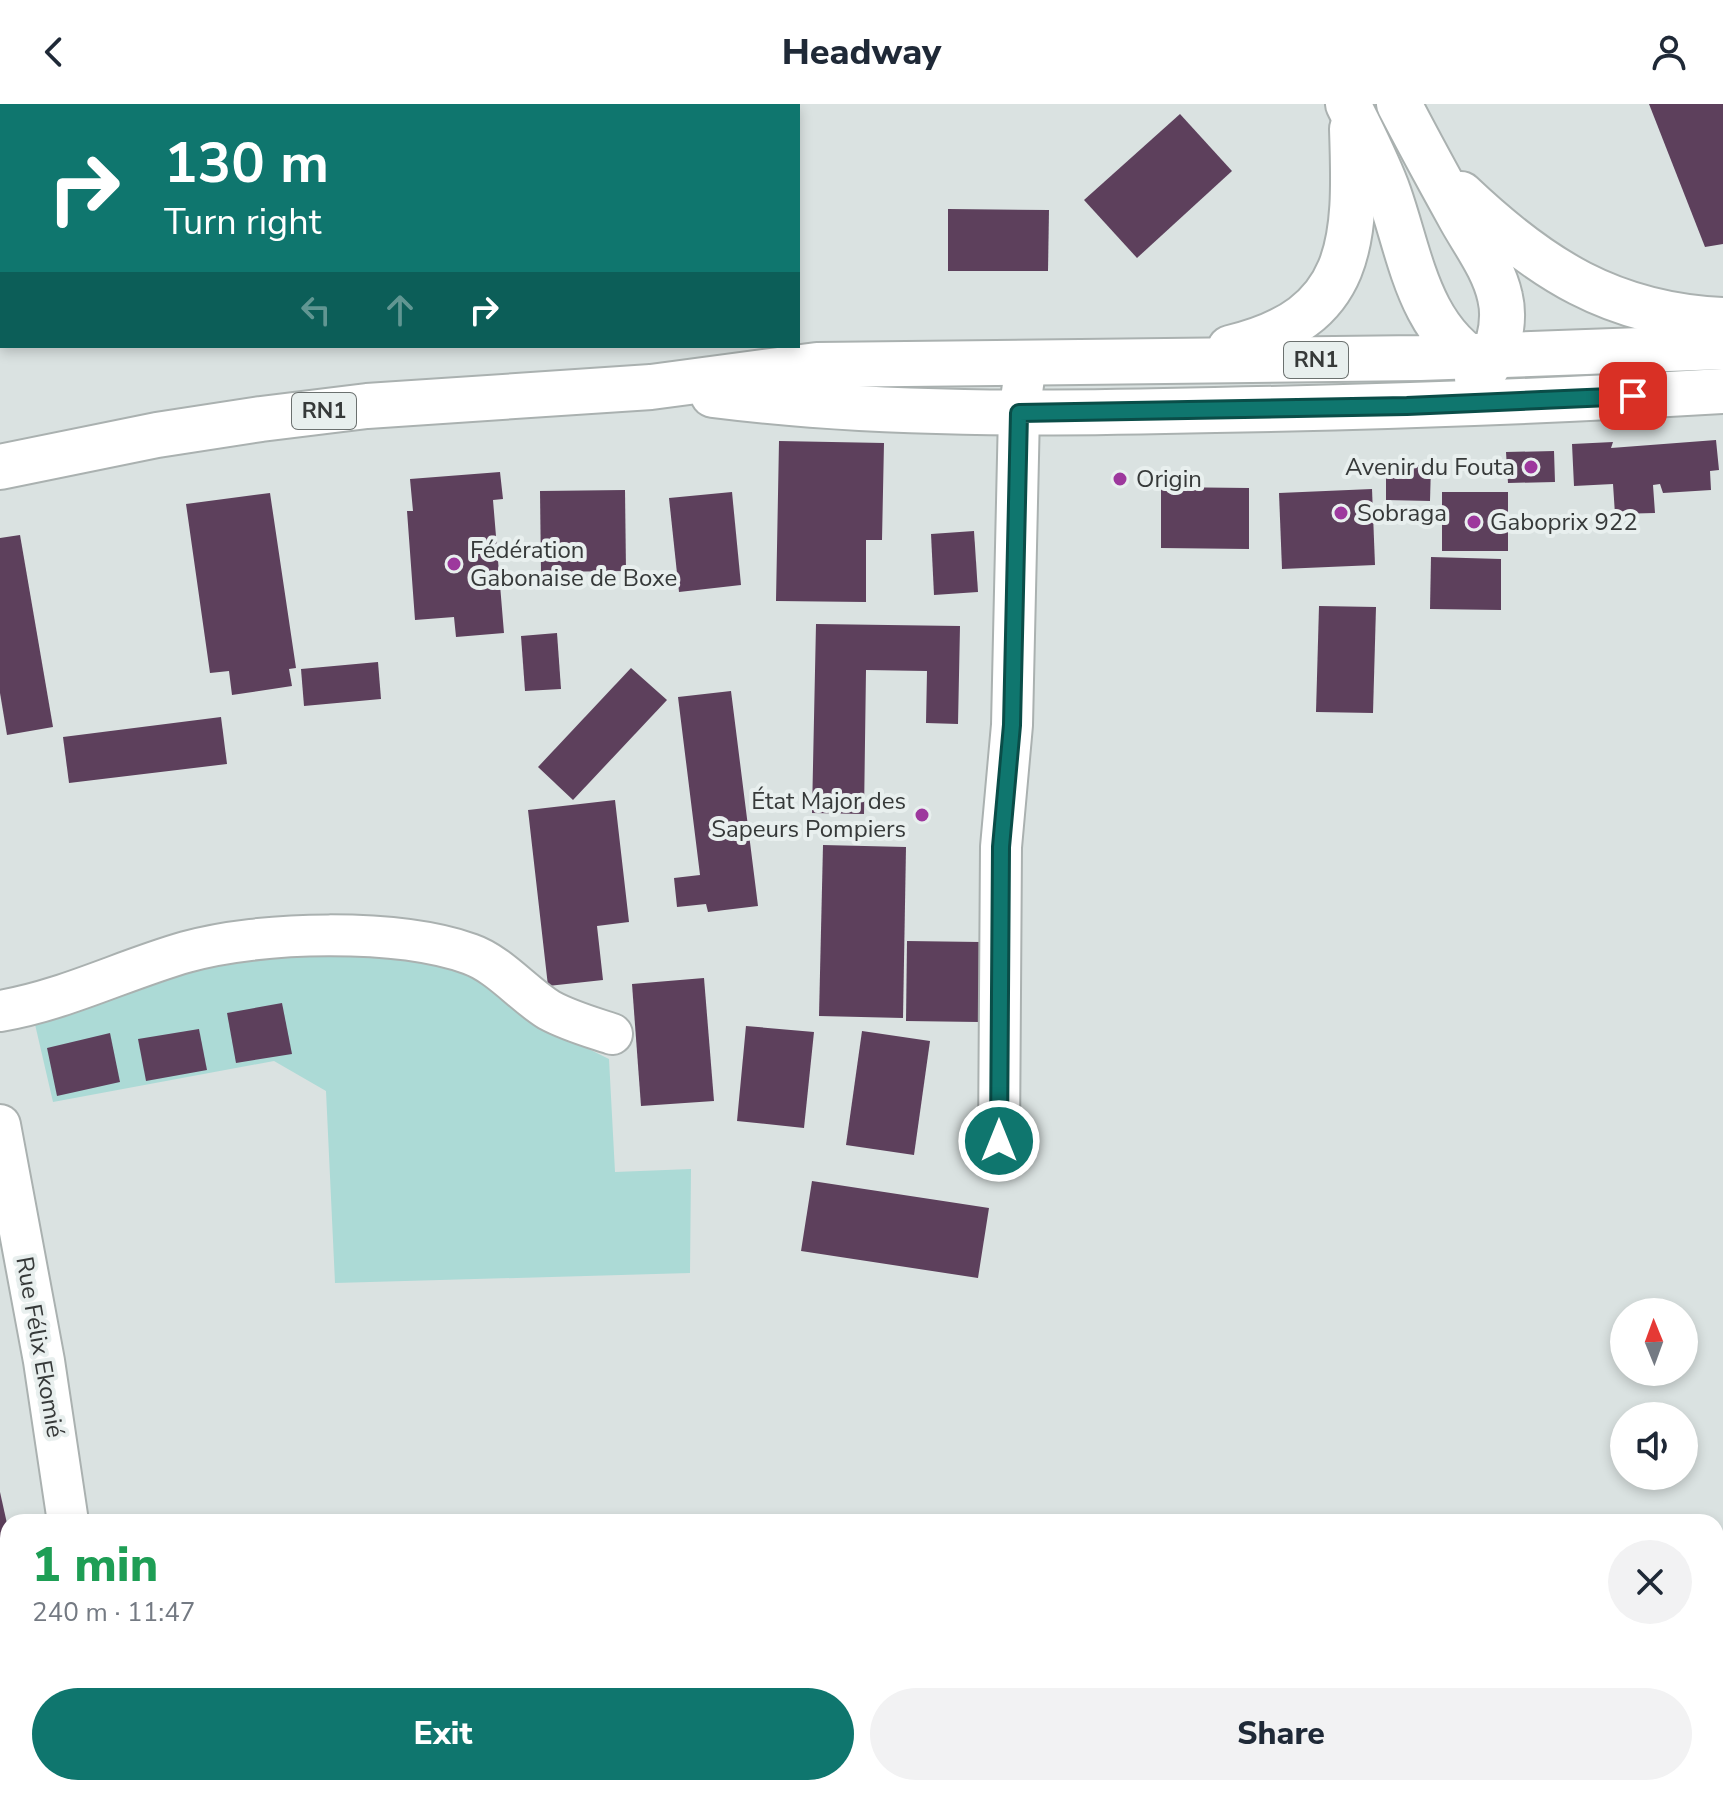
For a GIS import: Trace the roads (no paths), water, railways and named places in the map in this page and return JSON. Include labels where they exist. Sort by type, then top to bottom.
[{"type":"main road","points":[[1063,413],[1084,405],[1154,399],[1451,389],[1468,383],[1503,320],[1500,297],[1482,256],[1399,104]]},
{"type":"main road","points":[[1350,107],[1388,191],[1430,312],[1444,336],[1521,381],[1564,388],[1723,381]]},
{"type":"main road","points":[[1165,363],[1279,334],[1298,324],[1328,293],[1344,255],[1350,223],[1350,107]]},
{"type":"main road","points":[[1428,161],[1509,238],[1586,289],[1672,317],[1723,320]]},
{"type":"main road","name":"RN1","points":[[0,467],[261,419],[381,405],[651,387],[817,365],[1482,360],[1723,347]]},
{"type":"main road","name":"RN1","points":[[651,387],[818,408],[1019,413],[1407,406],[1723,391]]},
{"type":"street","points":[[999,1141],[1001,860],[1012,725],[1019,413],[1026,364]]},
{"type":"street","points":[[0,1011],[35,1005],[188,952],[272,940],[359,936],[440,945],[474,955],[549,1009],[574,1022],[612,1034]]},
{"type":"street","name":"Rue Félix Ekomié","points":[[0,1125],[44,1361],[67,1514]]},
{"type":"place","name":"Avenir du Fouta","points":[[1531,467]]},
{"type":"place","name":"Origin","points":[[1120,479]]},
{"type":"place","name":"Sobraga","points":[[1341,513]]},
{"type":"place","name":"Gaboprix 922","points":[[1474,522]]},
{"type":"place","name":"Fédération Gabonaise de Boxe","points":[[454,564]]},
{"type":"place","name":"État Major des Sapeurs Pompiers","points":[[922,815]]}]
